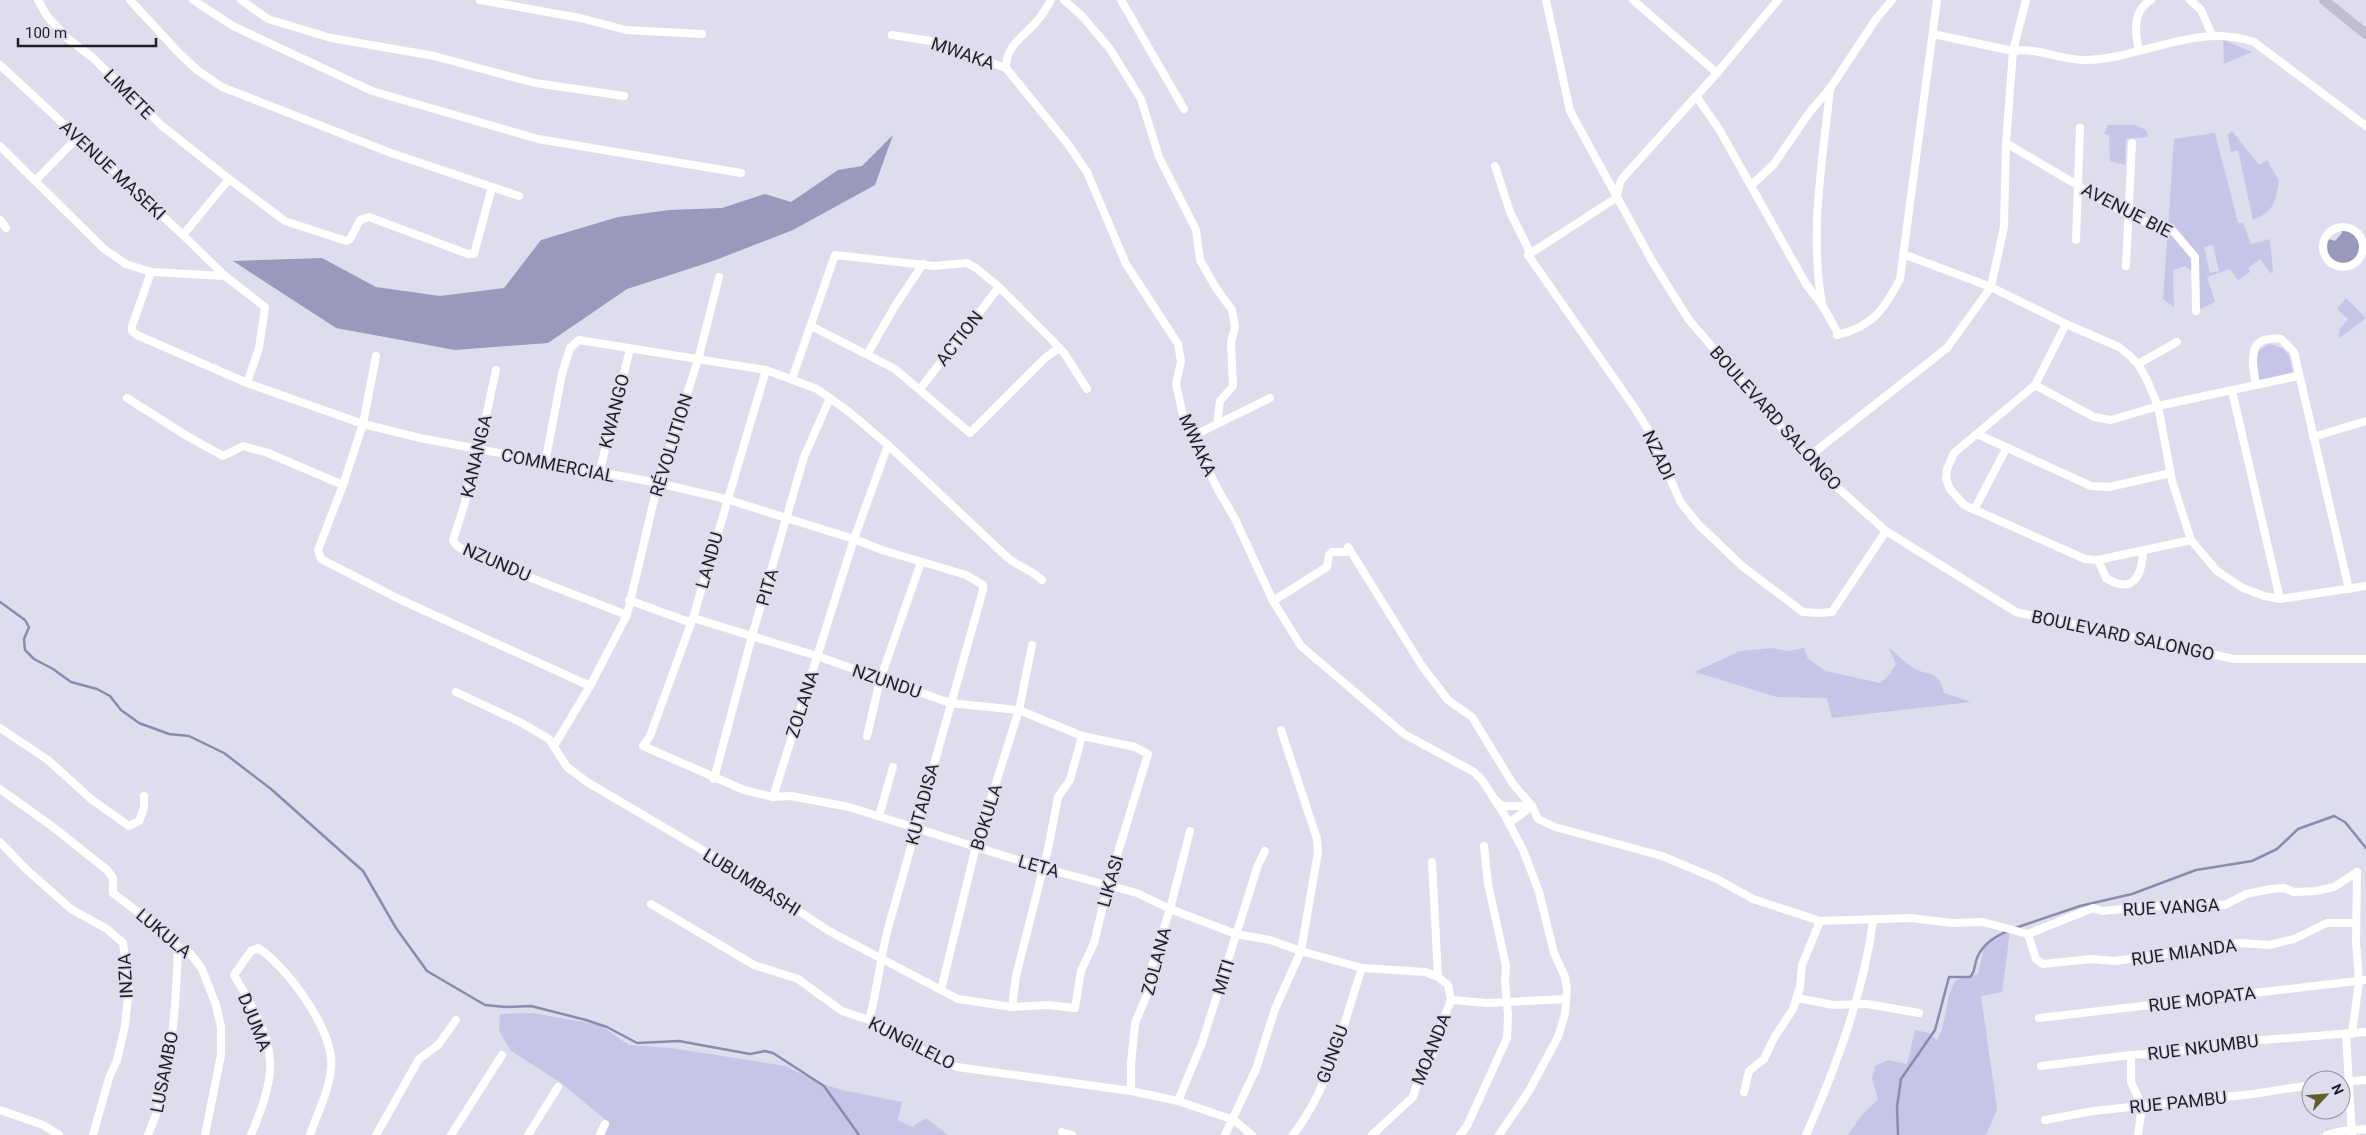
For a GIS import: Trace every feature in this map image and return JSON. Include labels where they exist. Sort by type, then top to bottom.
[{"type":"street","name":"LIMETE","points":[[38,0],[47,16],[67,38],[92,57],[161,125],[229,179],[285,220],[348,241],[360,220],[369,217],[468,254],[474,254],[492,187]]},
{"type":"street","points":[[130,0],[178,52],[222,87],[272,105],[340,134],[520,196]]},
{"type":"street","points":[[193,0],[233,26],[372,91],[538,139],[741,173]]},
{"type":"street","points":[[240,0],[268,19],[331,38],[434,56],[536,83],[624,96]]},
{"type":"street","points":[[480,0],[580,18],[626,30],[702,34]]},
{"type":"street","points":[[1006,68],[1006,58],[1011,46],[1038,20],[1051,0]]},
{"type":"street","points":[[1064,0],[1082,16],[1110,49],[1141,99],[1150,135],[1159,157],[1196,230],[1200,260],[1216,288],[1232,310],[1235,327],[1232,342],[1233,386],[1220,401],[1217,424]]},
{"type":"street","points":[[1120,0],[1184,109]]},
{"type":"street","name":"BOULEVARD SALONGO","points":[[1546,0],[1570,111],[1616,198],[1689,320],[1807,458],[1863,512],[1886,531],[2016,612],[2234,659],[2366,659]]},
{"type":"street","points":[[1633,0],[1717,73]]},
{"type":"street","points":[[1528,256],[1616,198],[1621,180],[1717,73],[1778,0]]},
{"type":"street","points":[[1752,185],[1774,164],[1809,113],[1831,88],[1876,19],[1892,0]]},
{"type":"street","points":[[1696,96],[1719,129],[1806,284],[1822,305],[1837,335],[1866,325],[1883,308],[1900,279],[1937,0]]},
{"type":"street","points":[[1807,458],[1947,348],[1991,287],[2004,227],[2006,143],[2013,51],[2026,0]]},
{"type":"street","points":[[2138,51],[2134,31],[2136,21],[2140,11],[2151,0]]},
{"type":"street","points":[[2190,0],[2201,10],[2212,35]]},
{"type":"street","points":[[2324,0],[2366,34]]},
{"type":"street","name":"MWAKA","points":[[892,34],[931,41],[1006,68],[1067,143],[1087,172],[1126,264],[1178,344],[1181,361],[1176,384],[1184,420],[1217,488],[1235,519],[1273,601],[1301,646],[1404,734],[1474,772],[1482,780],[1486,789]]},
{"type":"street","points":[[1933,34],[2013,51],[2023,49],[2086,60],[2212,35],[2239,37],[2254,42],[2366,126]]},
{"type":"street","name":"AVENUE MASEKI","points":[[0,65],[225,276],[265,307],[259,348],[247,383]]},
{"type":"street","points":[[1822,305],[1816,271],[1815,236],[1831,88]]},
{"type":"street","points":[[2076,240],[2076,184],[2080,128]]},
{"type":"street","points":[[35,181],[77,138]]},
{"type":"street","name":"AVENUE BIE","points":[[2006,143],[2128,214],[2174,232],[2186,245],[2194,258],[2196,311]]},
{"type":"street","points":[[2126,266],[2132,143]]},
{"type":"street","points":[[0,146],[104,249],[126,264],[151,272],[225,276]]},
{"type":"street","points":[[1494,166],[1510,212],[1529,250],[1528,256]]},
{"type":"street","points":[[183,235],[229,179]]},
{"type":"street","points":[[0,220],[6,228]]},
{"type":"street","points":[[2344,226],[2352,229],[2359,234],[2364,242],[2360,258],[2354,264],[2346,267],[2337,266],[2325,256],[2324,239],[2329,232],[2336,228],[2344,226]]},
{"type":"street","points":[[1903,254],[1991,287],[2066,324],[2119,347],[2138,364],[2148,380],[2158,406],[2170,473],[2191,540],[2217,571],[2243,588],[2264,596],[2280,599],[2366,586]]},
{"type":"street","points":[[792,379],[835,255],[934,266],[967,263],[999,287],[1059,348],[1087,389]]},
{"type":"street","name":"NZADI","points":[[1528,256],[1641,418],[1681,503],[1698,524],[1742,566],[1803,612],[1819,614],[1832,612],[1886,531]]},
{"type":"street","points":[[868,353],[895,306],[923,264]]},
{"type":"street","name":"COMMERCIAL","points":[[151,272],[132,326],[132,331],[137,335],[247,383],[362,424],[599,474],[658,483],[726,499],[854,539],[882,550],[966,575],[980,582],[983,585],[983,590]]},
{"type":"street","name":"RÉVOLUTION","points":[[554,746],[590,686],[627,615],[658,483],[698,360],[719,277]]},
{"type":"street","name":"ACTION","points":[[920,389],[999,287]]},
{"type":"street","points":[[2066,324],[2035,385],[1954,453],[1947,469],[1946,479],[1956,498],[1974,510],[2085,559],[2098,560],[2191,540]]},
{"type":"street","points":[[810,326],[868,353],[895,369],[970,433],[1045,358],[1059,348]]},
{"type":"street","points":[[2256,385],[2252,358],[2254,348],[2263,341],[2273,338],[2281,339],[2294,352],[2298,376],[2349,589]]},
{"type":"street","points":[[545,463],[562,374],[570,348],[575,343],[583,340],[766,370],[817,389],[830,398],[888,445],[1008,558],[1015,564],[1033,572],[1042,580]]},
{"type":"street","points":[[2138,364],[2177,342]]},
{"type":"street","name":"KWANGO","points":[[599,474],[630,349]]},
{"type":"street","points":[[376,356],[362,424],[343,485],[318,550],[318,555],[321,559],[400,599],[590,686]]},
{"type":"street","name":"KANANGA","points":[[453,540],[479,449],[496,370]]},
{"type":"street","name":"LANDU","points":[[643,746],[650,736],[693,618],[726,499],[766,370]]},
{"type":"street","points":[[2035,385],[2094,417],[2111,420],[2158,406],[2298,376]]},
{"type":"street","points":[[2232,391],[2280,599]]},
{"type":"street","points":[[127,398],[223,456],[243,446],[268,453],[343,485]]},
{"type":"street","name":"PITA","points":[[714,779],[786,518],[810,440],[830,398]]},
{"type":"street","points":[[1192,436],[1270,398]]},
{"type":"street","points":[[2313,437],[2366,420]]},
{"type":"street","points":[[1977,434],[2091,486],[2101,488],[2170,473]]},
{"type":"street","name":"ZOLANA","points":[[773,797],[830,611],[888,445]]},
{"type":"street","points":[[1974,510],[2006,447]]},
{"type":"street","name":"NZUNDU","points":[[453,540],[456,545],[472,555],[627,615]]},
{"type":"street","points":[[1273,601],[1327,567],[1329,555],[1332,552],[1346,552],[1348,547],[1422,666],[1448,700],[1472,717],[1513,784],[1532,806],[1538,819],[1554,827],[1662,856],[1717,879],[1752,900],[1820,921],[1873,921],[1911,918],[1952,924],[1983,922],[2028,934]]},
{"type":"street","points":[[2098,560],[2106,578],[2123,584],[2132,582],[2139,576],[2142,569],[2143,551]]},
{"type":"street","points":[[867,736],[880,680],[921,562]]},
{"type":"street","name":"KUTADISA","points":[[869,1020],[880,974],[880,958],[983,590]]},
{"type":"street","name":"NZUNDU","points":[[629,600],[688,622],[693,618],[817,656],[880,680],[913,689],[950,703],[1019,710],[1082,736],[1135,747],[1148,754]]},
{"type":"street","name":"BOKULA","points":[[941,990],[976,846],[1019,710],[1032,645]]},
{"type":"street","name":"LUBUMBASHI","points":[[456,692],[520,722],[549,739],[567,767],[587,782],[738,871],[829,931],[958,999],[1012,1007],[1048,1005],[1075,1008]]},
{"type":"street","points":[[0,728],[48,760],[90,799],[129,826],[139,821],[144,808],[144,796]]},
{"type":"street","points":[[1225,1135],[1234,1120],[1256,1069],[1275,1010],[1302,951],[1318,852],[1317,839],[1281,730]]},
{"type":"street","points":[[1012,1007],[1016,976],[1044,868],[1058,797],[1070,780],[1082,736]]},
{"type":"street","name":"LETA","points":[[643,746],[714,779],[744,790],[773,797],[791,796],[813,800],[880,816],[1044,868],[1137,893],[1170,909],[1236,934],[1270,940],[1362,968],[1425,972],[1438,976]]},
{"type":"street","name":"LIKASI","points":[[1075,1008],[1081,971],[1094,943],[1108,885],[1148,754]]},
{"type":"street","points":[[880,816],[893,767]]},
{"type":"street","name":"LUKULA","points":[[0,789],[53,827],[107,870],[113,878],[113,893],[172,938],[178,947],[190,953],[202,969],[222,1027],[221,1055],[205,1135]]},
{"type":"street","points":[[1486,789],[1502,806],[1522,804],[1532,806]]},
{"type":"street","points":[[1486,789],[1509,823],[1523,850],[1539,892],[1554,953],[1565,977],[1566,1000],[1558,1037],[1529,1091],[1498,1135]]},
{"type":"street","points":[[1509,823],[1532,806]]},
{"type":"street","name":"ZOLANA","points":[[1131,1091],[1131,1064],[1135,1023],[1146,997],[1152,966],[1170,909],[1190,831]]},
{"type":"street","name":"INZIA","points":[[0,842],[21,864],[71,909],[118,937],[123,943],[129,986],[125,1026],[117,1060],[109,1078],[93,1135]]},
{"type":"street","points":[[1460,1135],[1467,1126],[1507,1038],[1506,966],[1488,884],[1484,846]]},
{"type":"street","name":"MITI","points":[[1178,1101],[1202,1043],[1264,851]]},
{"type":"street","name":"MOANDA","points":[[1372,1135],[1413,1097],[1416,1087],[1432,1057],[1439,1030],[1451,1000],[1448,985],[1438,976],[1432,862]]},
{"type":"street","points":[[2345,1070],[2349,1034],[2363,981],[2356,942],[2357,872],[2366,872]]},
{"type":"street","name":"RUE VANGA","points":[[2028,934],[2093,908],[2108,910],[2195,902],[2225,905],[2246,894],[2262,890],[2284,888],[2294,892],[2334,887],[2357,872]]},
{"type":"street","name":"KUNGILELO","points":[[652,904],[754,965],[798,979],[842,1011],[869,1020],[941,1061],[956,1067],[1131,1091],[1178,1101],[1234,1120],[1252,1135]]},
{"type":"street","points":[[1744,1092],[1749,1071],[1764,1059],[1774,1038],[1793,1009],[1797,998],[1802,966],[1820,921]]},
{"type":"street","points":[[1806,1135],[1832,1072],[1854,1004],[1869,953],[1873,921]]},
{"type":"street","name":"RUE MIANDA","points":[[2028,934],[2036,959],[2043,964],[2081,959],[2114,961],[2241,943],[2269,945],[2294,940],[2326,923],[2356,923]]},
{"type":"street","name":"LUSAMBO","points":[[148,1135],[159,1107],[156,1096],[173,1032],[178,947]]},
{"type":"street","name":"DJUMA","points":[[251,1135],[261,1110],[271,1062],[268,1046],[253,1008],[234,975],[251,950],[258,948],[270,956],[296,986],[320,1024],[327,1042],[332,1069],[310,1135]]},
{"type":"street","name":"GUNGU","points":[[1293,1135],[1313,1105],[1324,1080],[1362,968]]},
{"type":"street","name":"RUE MOPATA","points":[[2039,1018],[2363,981]]},
{"type":"street","points":[[1797,998],[1834,1005],[1868,1004],[1919,1013]]},
{"type":"street","points":[[1451,1000],[1481,1003],[1566,1000]]},
{"type":"street","points":[[376,1135],[419,1059],[438,1045],[456,1020]]},
{"type":"street","name":"RUE NKUMBU","points":[[2041,1066],[2315,1034],[2366,1032]]},
{"type":"street","points":[[451,1135],[502,1055]]},
{"type":"street","points":[[2131,1055],[2131,1082],[2142,1106],[2138,1135]]},
{"type":"street","points":[[2351,1081],[2366,1080]]},
{"type":"street","name":"RUE PAMBU","points":[[2044,1120],[2093,1111],[2301,1086]]},
{"type":"street","points":[[528,1135],[558,1087]]},
{"type":"street","points":[[0,1111],[43,1125],[59,1135]]},
{"type":"street","points":[[2350,1120],[2352,1133]]},
{"type":"street","points":[[600,1135],[605,1124]]},
{"type":"street","points":[[2327,1135],[2343,1130],[2352,1133],[2366,1129]]},
{"type":"street","points":[[1062,1132],[1072,1135]]},
{"type":"shaded area","points":[[2223,40],[2252,52],[2224,64]]},
{"type":"shaded area","points":[[2108,125],[2135,125],[2146,130],[2148,137],[2126,139],[2125,165],[2110,161],[2109,135],[2104,134]]},
{"type":"shaded area","points":[[2232,131],[2259,165],[2267,160],[2279,181],[2275,201],[2269,210],[2253,220],[2238,150],[2231,152],[2228,135]]},
{"type":"shaded area","points":[[2215,133],[2238,223],[2243,223],[2251,244],[2270,239],[2273,272],[2270,273],[2260,259],[2248,268],[2250,272],[2238,280],[2230,269],[2207,277],[2215,302],[2200,309],[2199,277],[2185,266],[2173,270],[2174,307],[2163,299],[2174,139]],"holes":[[[2213,245],[2219,271],[2210,273],[2204,247]]]},
{"type":"shaded area","points":[[893,135],[875,185],[793,230],[713,261],[627,289],[548,343],[455,350],[336,328],[233,261],[322,258],[376,287],[440,296],[504,288],[541,240],[618,217],[669,210],[722,208],[765,194],[791,202],[838,170],[862,166]]},
{"type":"shaded area","points":[[2344,227],[2354,232],[2360,240],[2361,250],[2357,261],[2341,263],[2332,260],[2323,247],[2324,240],[2335,241],[2342,233],[2341,228]]},
{"type":"shaded area","points":[[2346,298],[2366,318],[2338,339],[2340,329],[2348,319],[2337,309]]},
{"type":"shaded area","points":[[2269,344],[2281,348],[2287,353],[2293,372],[2259,380],[2256,361],[2259,350]]},
{"type":"shaded area","points":[[1772,648],[1788,651],[1804,648],[1808,659],[1826,671],[1880,683],[1889,675],[1896,664],[1889,648],[1912,667],[1936,677],[1942,685],[1944,693],[1971,702],[1832,718],[1827,698],[1777,697],[1695,672],[1740,651]]},
{"type":"shaded area","points":[[2010,931],[2002,992],[1981,996],[1997,1109],[1986,1135],[1848,1135],[1861,1116],[1878,1099],[1872,1079],[1875,1066],[1888,1060],[1907,1064],[1915,1030],[1929,1033],[1937,1040],[1943,1025],[1952,987],[1956,980],[1978,974],[1984,947]]},
{"type":"shaded area","points":[[533,1013],[600,1025],[629,1045],[671,1048],[786,1066],[819,1083],[842,1090],[902,1102],[898,1120],[912,1127],[926,1118],[948,1135],[602,1135],[608,1122],[560,1082],[511,1051],[499,1031],[500,1014]]},
{"type":"waterway","points":[[0,602],[25,620],[29,627],[24,639],[25,650],[34,659],[53,669],[71,682],[97,689],[110,696],[121,710],[139,723],[169,734],[189,736],[224,753],[271,789],[363,871],[396,928],[427,971],[485,1005],[505,1007],[531,1006],[607,1027],[637,1043],[679,1041],[750,1054],[765,1051],[773,1053],[824,1086],[859,1135]]},
{"type":"waterway","points":[[2015,928],[2080,906],[2132,894],[2196,870],[2252,861],[2277,849],[2298,829],[2334,816],[2345,822],[2366,848]]},
{"type":"waterway","points":[[1898,1135],[1897,1107],[1901,1079],[1935,1030],[1949,977],[1970,977],[1982,949],[1994,938],[2008,931]]}]
